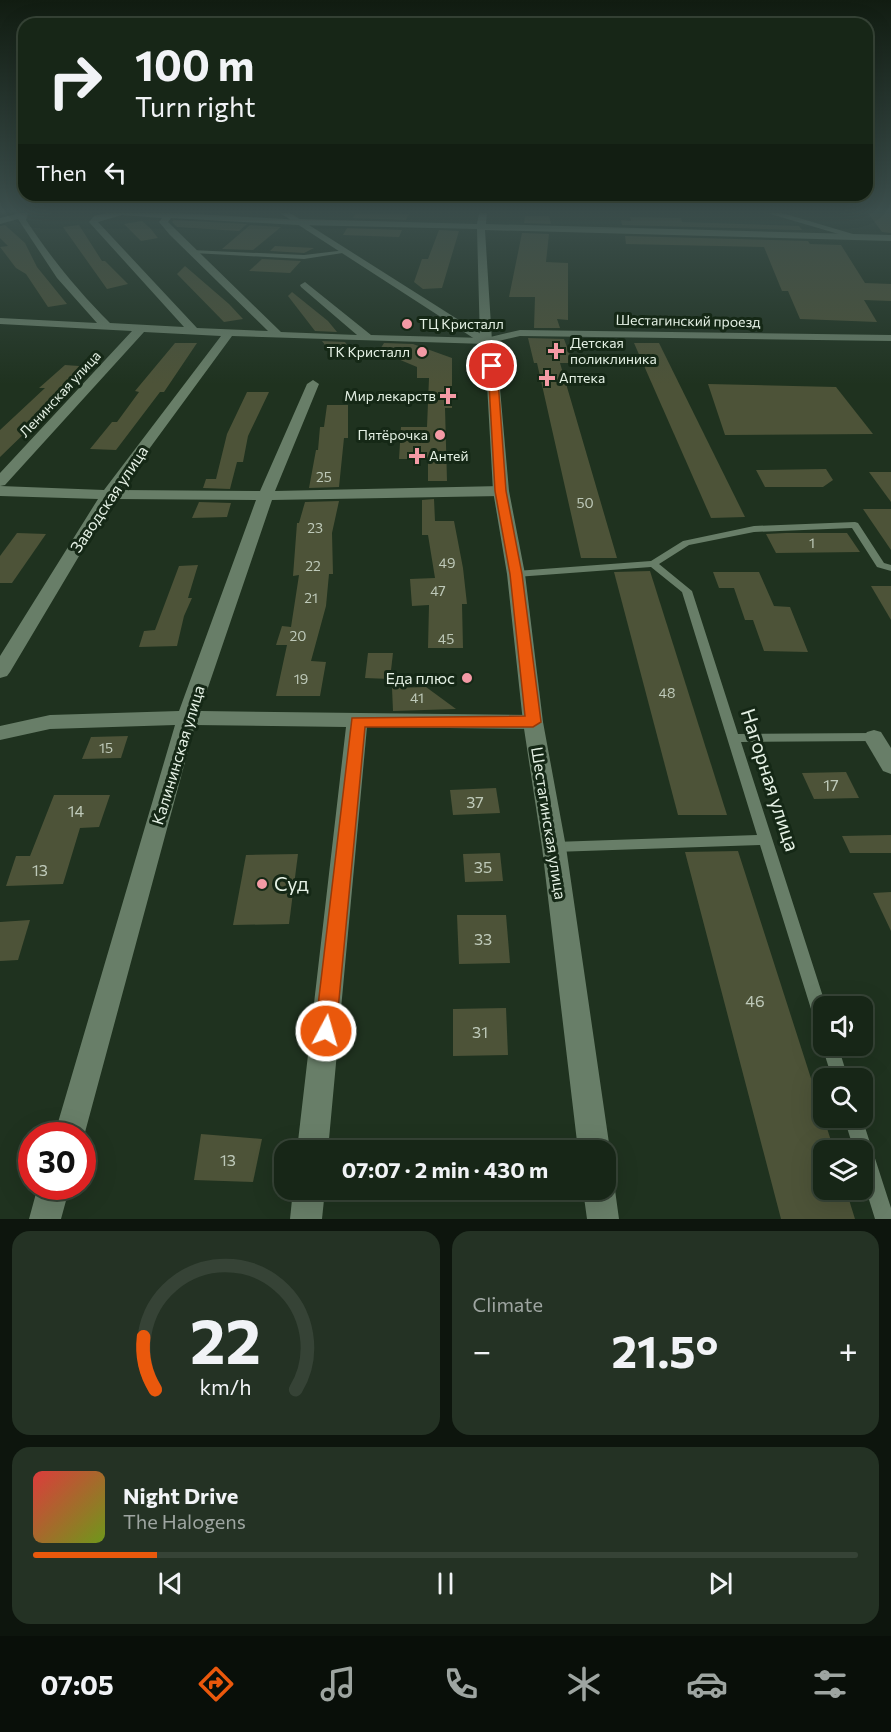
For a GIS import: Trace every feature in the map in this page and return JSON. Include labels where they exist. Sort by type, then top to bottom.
[{"type":"street","points":[[56,270],[88,309],[106,325]]},
{"type":"street","points":[[137,270],[193,330]]},
{"type":"street","points":[[212,270],[279,336]]},
{"type":"street","points":[[374,270],[486,341]]},
{"type":"street","name":"Шестагинская улица","points":[[483,270],[486,341],[492,366],[501,491],[516,574],[533,722],[554,847],[593,1140]]},
{"type":"street","points":[[305,285],[368,339]]},
{"type":"street","name":"Шестагинский проезд","points":[[0,321],[368,339],[486,341],[520,333],[891,338]]},
{"type":"street","name":"Ленинская улица","points":[[0,482],[142,327]]},
{"type":"street","name":"Заводская улица","points":[[0,672],[107,496],[229,333]]},
{"type":"street","name":"Калининская улица","points":[[73,1122],[187,718],[265,497],[313,384]]},
{"type":"street","points":[[0,491],[107,496],[265,497],[501,491]]},
{"type":"street","points":[[0,733],[50,722],[187,718],[533,722]]},
{"type":"street","points":[[314,1140],[357,721]]},
{"type":"street","points":[[874,737],[891,766]]},
{"type":"street","points":[[45,1219],[50,1200]]},
{"type":"street","points":[[306,1219],[308,1200]]},
{"type":"street","points":[[600,1200],[603,1219]]},
{"type":"lane","points":[[516,574],[653,564],[686,543],[754,529],[855,525],[880,565],[891,568]]},
{"type":"lane","name":"Нагорная улица","points":[[653,564],[687,591],[815,996]]},
{"type":"lane","points":[[733,738],[874,737]]},
{"type":"lane","points":[[554,847],[766,840]]},
{"type":"lane","points":[[856,1128],[885,1219]]},
{"type":"building","points":[[19,270],[39,270],[67,304],[48,307],[26,274]]},
{"type":"building","points":[[93,270],[114,270],[128,284],[107,289]]},
{"type":"building","points":[[181,270],[190,270],[243,319],[224,322],[177,274]]},
{"type":"building","points":[[250,270],[293,270],[290,273]]},
{"type":"building","points":[[418,270],[447,270],[442,288],[423,289],[414,282]]},
{"type":"building","points":[[515,270],[568,270],[568,320],[557,319],[560,328],[534,328],[535,297],[509,297]]},
{"type":"building","points":[[773,270],[857,270],[865,283],[891,284],[891,301],[864,300],[877,322],[800,319],[788,291],[782,291]]},
{"type":"building","points":[[292,292],[328,321],[337,332],[315,331],[288,296]]},
{"type":"building","points":[[528,338],[564,339],[573,363],[560,363],[617,558],[581,558],[537,363],[534,363]]},
{"type":"building","points":[[322,341],[345,342],[350,349],[328,349]]},
{"type":"building","points":[[175,343],[197,343],[164,392],[160,392],[116,450],[90,449],[112,422],[117,422],[139,392],[135,391]]},
{"type":"building","points":[[384,343],[413,344],[452,358],[452,408],[445,408],[447,481],[428,481],[428,459],[399,459],[401,427],[427,427],[429,378],[417,378],[417,367],[379,351]]},
{"type":"building","points":[[634,343],[659,343],[745,517],[711,518]]},
{"type":"building","points":[[65,365],[93,367],[0,457],[0,430],[45,388],[39,388]]},
{"type":"building","points":[[708,384],[836,387],[873,434],[725,435]]},
{"type":"building","points":[[247,392],[269,392],[248,436],[243,462],[237,462],[230,489],[203,488],[206,479],[216,479],[227,434]]},
{"type":"building","points":[[327,405],[348,405],[348,438],[344,438],[339,487],[309,488],[316,450],[318,450],[320,427],[324,427]]},
{"type":"building","points":[[826,469],[833,480],[823,487],[765,487],[756,470]]},
{"type":"building","points":[[869,472],[891,472],[891,502]]},
{"type":"building","points":[[434,499],[435,521],[454,521],[467,604],[462,604],[463,648],[428,648],[429,605],[412,606],[410,579],[435,578],[428,535],[422,535],[422,500]]},
{"type":"building","points":[[339,501],[332,533],[333,574],[329,574],[326,606],[311,661],[326,662],[320,696],[276,696],[287,645],[276,645],[282,626],[291,627],[299,575],[293,576],[297,523],[299,523],[305,502]]},
{"type":"building","points":[[199,502],[231,503],[227,517],[192,518]]},
{"type":"building","points":[[863,509],[891,509],[891,550]]},
{"type":"building","points":[[17,533],[46,534],[12,583],[0,583],[0,556]]},
{"type":"building","points":[[847,533],[860,552],[776,553],[766,534]]},
{"type":"building","points":[[198,565],[188,598],[192,598],[184,616],[177,646],[139,647],[144,631],[155,630],[179,566]]},
{"type":"building","points":[[650,571],[727,815],[678,815],[614,572]]},
{"type":"building","points":[[713,572],[759,572],[774,606],[790,607],[808,652],[764,651],[753,620],[745,620],[734,588],[719,588]]},
{"type":"building","points":[[871,586],[891,586],[891,620]]},
{"type":"building","points":[[368,653],[393,653],[390,679],[365,678]]},
{"type":"building","points":[[426,687],[456,709],[393,711],[392,688]]},
{"type":"building","points":[[128,736],[121,758],[82,759],[91,737]]},
{"type":"building","points":[[846,772],[859,798],[814,799],[802,773]]},
{"type":"building","points":[[496,788],[500,813],[453,815],[450,790]]},
{"type":"building","points":[[54,795],[110,795],[99,827],[80,828],[63,884],[6,886],[16,856],[30,856]]},
{"type":"building","points":[[891,835],[891,853],[850,853],[842,836]]},
{"type":"building","points":[[738,851],[813,1085],[813,1128],[827,1128],[831,1140],[813,1140],[813,1200],[849,1200],[855,1219],[781,1219],[685,852]]},
{"type":"building","points":[[500,853],[503,881],[465,882],[463,854]]},
{"type":"building","points":[[298,854],[289,924],[233,925],[246,855]]},
{"type":"building","points":[[891,892],[891,931],[873,893]]},
{"type":"building","points":[[457,915],[506,915],[510,963],[459,964]]},
{"type":"building","points":[[30,920],[18,960],[0,961],[0,922]]},
{"type":"building","points":[[506,1008],[508,1055],[453,1056],[453,1009]]},
{"type":"building","points":[[201,1134],[262,1139],[253,1182],[194,1180]]},
{"type":"place","name":"ТЦ Кристалл","points":[[407,324]]},
{"type":"place","name":"Детская поликлиника","points":[[556,351]]},
{"type":"place","name":"ТК Кристалл","points":[[422,352]]},
{"type":"place","name":"Аптека","points":[[547,378]]},
{"type":"place","name":"Мир лекарств","points":[[448,396]]},
{"type":"place","name":"Пятёрочка","points":[[440,435]]},
{"type":"place","name":"Антей","points":[[417,456]]},
{"type":"place","name":"Еда плюс","points":[[467,678]]},
{"type":"place","name":"Суд","points":[[262,884]]},
{"type":"route","points":[[326,1031],[357,721],[533,722],[516,574],[501,491],[492,366]]}]
